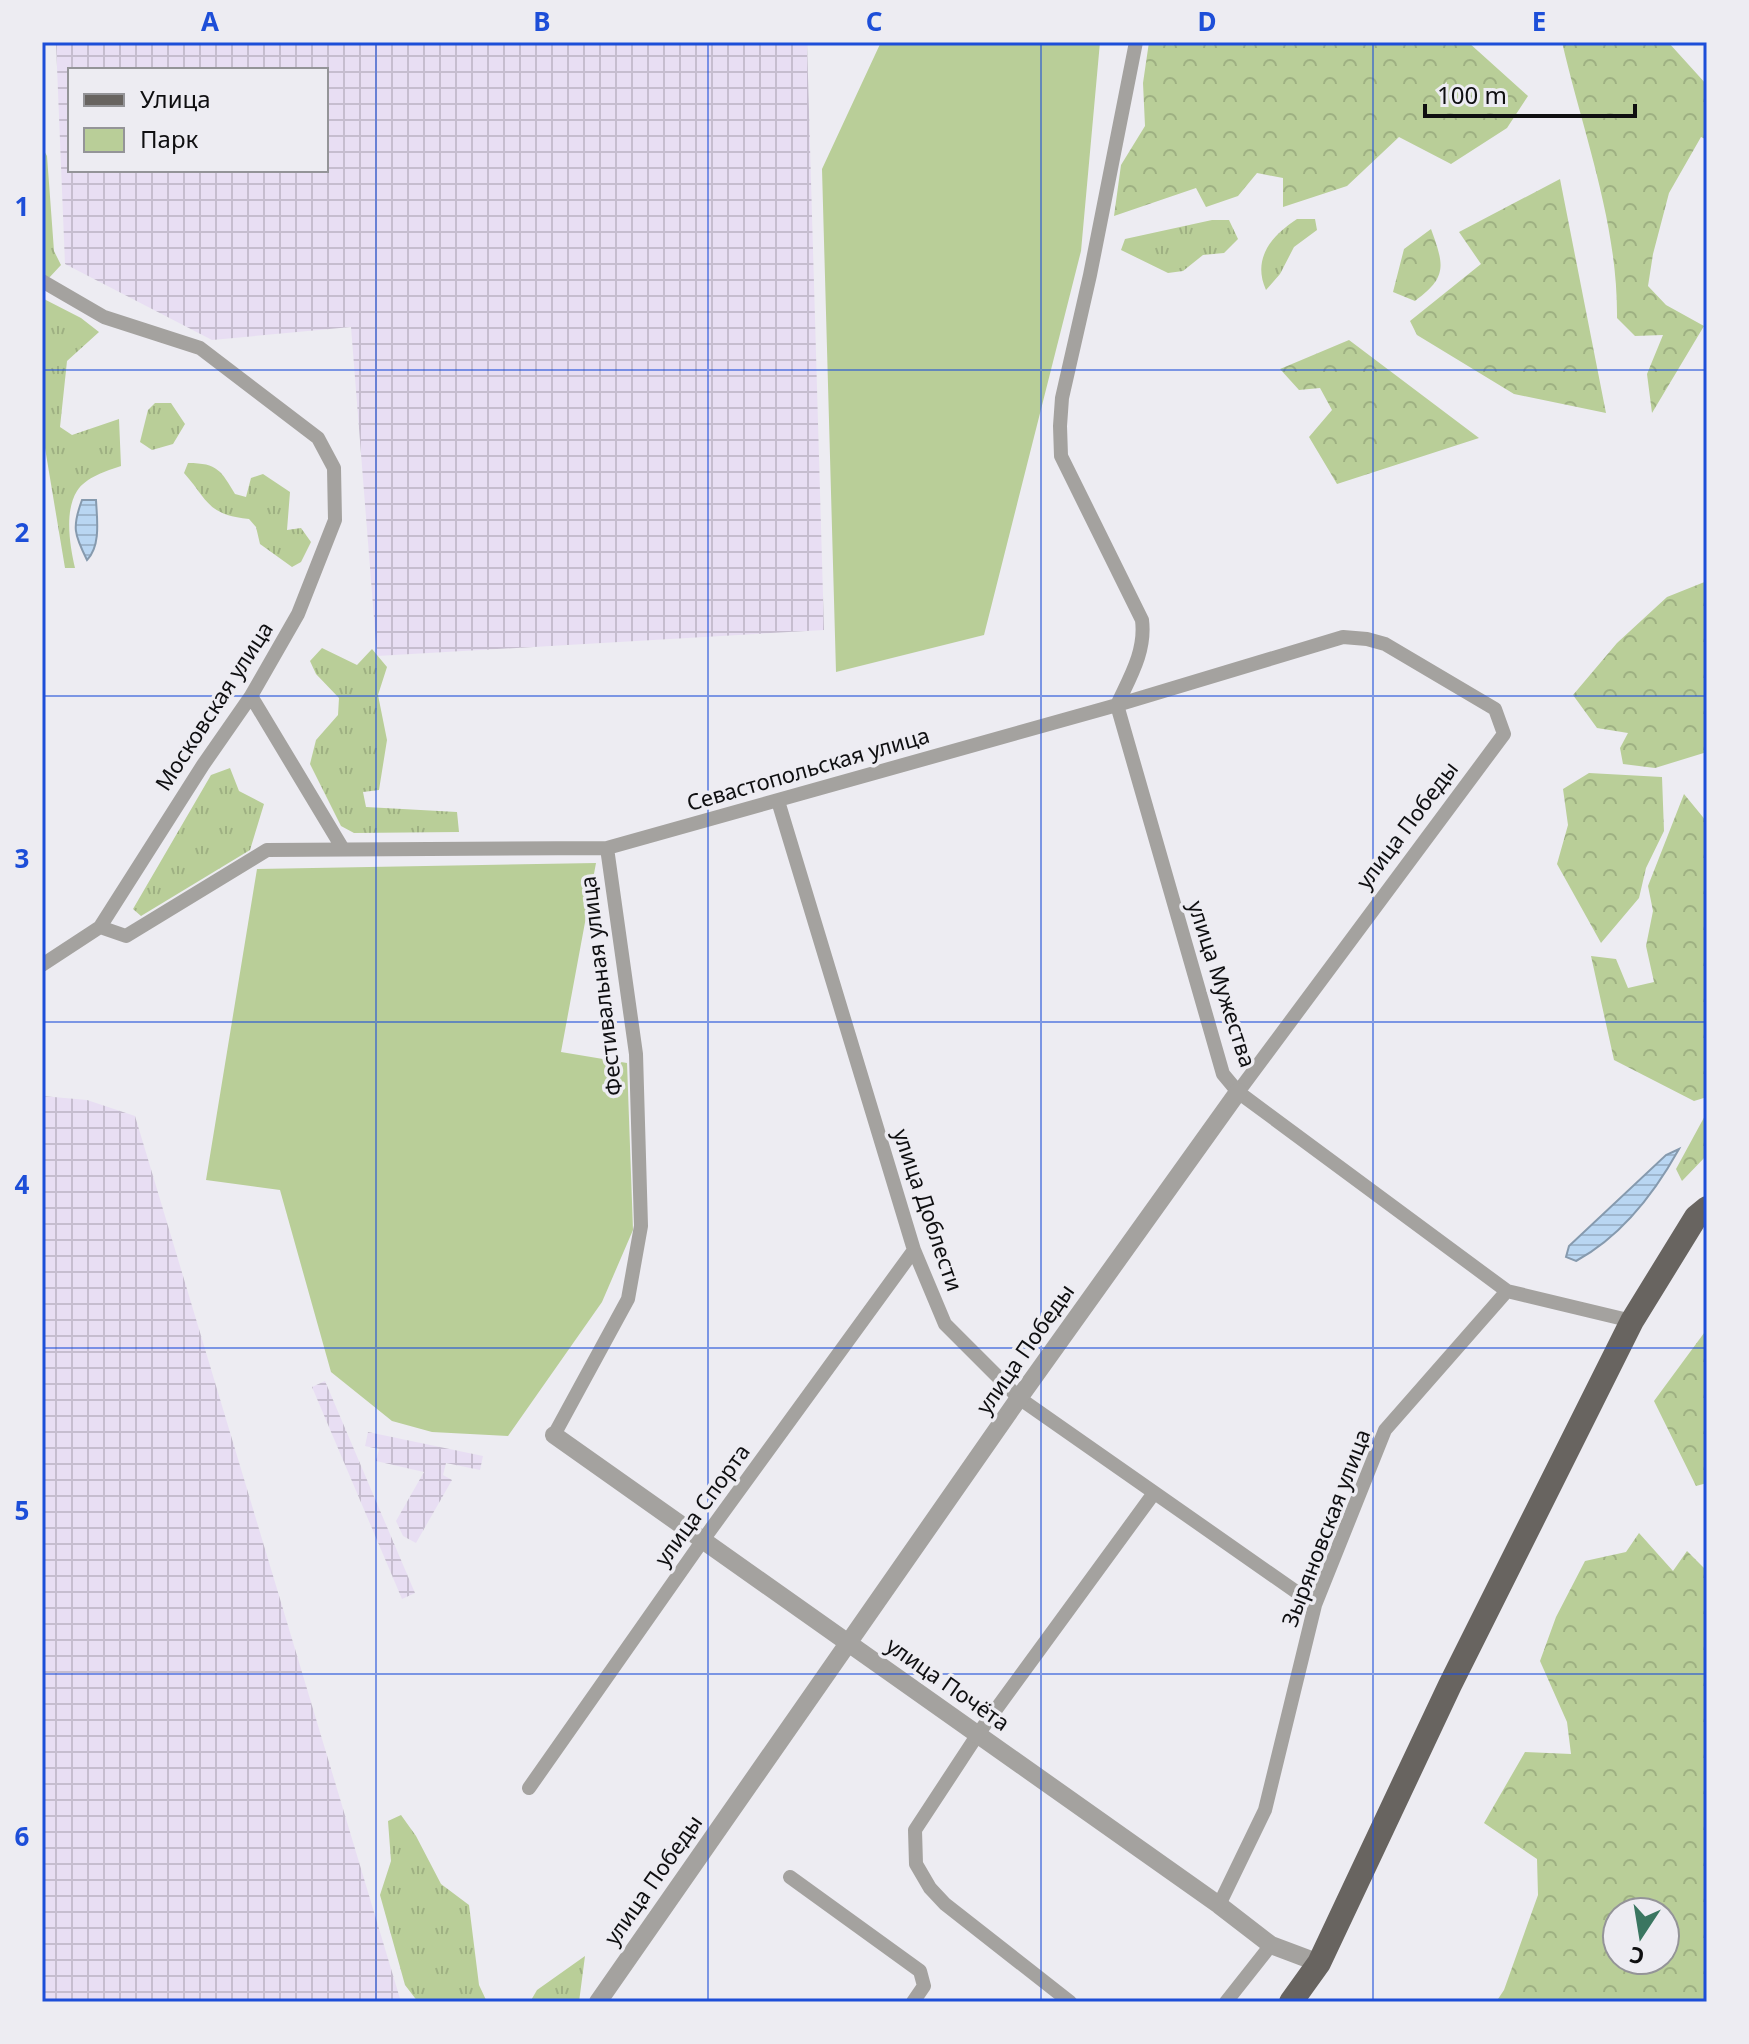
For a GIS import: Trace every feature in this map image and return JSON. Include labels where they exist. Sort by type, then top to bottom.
[{"type":"main road","points":[[1291,2002],[1319,1963],[1450,1685],[1632,1321],[1696,1217],[1707,1208]]},
{"type":"street","points":[[1117,705],[1141,653],[1144,636],[1142,620],[1061,456],[1062,398],[1136,42]]},
{"type":"street","name":"Московская улица","points":[[42,281],[104,317],[200,348],[318,438],[334,468],[335,520],[298,614],[251,696],[203,765],[100,927]]},
{"type":"street","name":"Севастопольская улица","points":[[100,927],[126,936],[267,850],[607,848],[1117,705],[1343,637],[1385,644],[1495,709],[1504,734]]},
{"type":"street","points":[[251,696],[343,849]]},
{"type":"street","name":"улица Мужества","points":[[1117,705],[1223,1074],[1238,1092],[1507,1291],[1632,1321]]},
{"type":"street","name":"улица Победы","points":[[598,2002],[1019,1398],[1238,1092],[1504,734]]},
{"type":"street","name":"улица Доблести","points":[[778,801],[914,1250],[945,1324],[1019,1398],[1315,1605]]},
{"type":"street","name":"Фестивальная улица","points":[[554,1435],[628,1299],[641,1226],[636,1054],[607,848]]},
{"type":"street","points":[[42,965],[100,927]]},
{"type":"street","name":"улица Спорта","points":[[529,1788],[703,1540],[914,1250]]},
{"type":"street","name":"Зыряновская улица","points":[[1219,1905],[1265,1810],[1315,1605],[1385,1430],[1507,1291]]},
{"type":"street","name":"улица Почёта","points":[[554,1435],[1219,1905],[1271,1945],[1319,1963]]},
{"type":"street","points":[[1070,2002],[945,1904],[930,1888],[916,1864],[915,1830],[978,1734],[1154,1493]]},
{"type":"street","points":[[790,1877],[920,1971],[924,1986],[913,2002]]},
{"type":"street","points":[[1226,2002],[1271,1945]]},
{"type":"shaded area","points":[[56,42],[807,42],[824,630],[377,656],[351,327],[212,340],[65,264]]},
{"type":"shaded area","points":[[42,1096],[87,1100],[135,1116],[401,2002],[42,2002]]},
{"type":"shaded area","points":[[325,1381],[415,1593],[402,1599],[312,1387]]},
{"type":"shaded area","points":[[368,1432],[483,1456],[480,1470],[446,1463],[443,1475],[452,1480],[416,1543],[403,1536],[396,1521],[424,1472],[376,1461],[379,1449],[365,1446]]},
{"type":"green space","points":[[881,42],[1100,42],[1081,251],[984,635],[836,672],[822,169]]},
{"type":"green space","points":[[1149,42],[1364,42],[1372,45],[1378,42],[1468,42],[1528,96],[1507,128],[1451,164],[1399,137],[1347,186],[1283,207],[1283,178],[1257,173],[1238,196],[1206,207],[1196,188],[1114,216],[1121,165],[1145,126],[1143,83]]},
{"type":"green space","points":[[1562,42],[1668,42],[1707,85],[1707,140],[1701,137],[1669,193],[1648,286],[1666,305],[1704,326],[1652,413],[1647,374],[1663,335],[1635,336],[1617,318],[1616,283],[1606,213]]},
{"type":"green space","points":[[42,147],[47,156],[54,251],[61,265],[48,279],[42,275]]},
{"type":"green space","points":[[1560,179],[1606,413],[1514,394],[1417,335],[1410,321],[1481,264],[1459,232]]},
{"type":"green space","points":[[1297,219],[1315,219],[1317,230],[1294,247],[1280,274],[1266,290],[1261,268],[1266,249],[1279,233]]},
{"type":"green space","points":[[1212,220],[1229,220],[1238,239],[1224,253],[1203,255],[1183,271],[1168,273],[1121,250],[1125,239]]},
{"type":"green space","points":[[1431,229],[1439,252],[1440,270],[1433,285],[1415,301],[1393,292],[1404,249]]},
{"type":"green space","points":[[42,298],[81,318],[99,332],[67,361],[60,427],[72,435],[119,419],[121,466],[86,482],[77,491],[70,509],[69,529],[75,568],[65,568],[42,430]]},
{"type":"green space","points":[[1349,340],[1479,438],[1337,484],[1309,437],[1332,410],[1320,388],[1299,390],[1280,369]]},
{"type":"green space","points":[[155,403],[171,403],[185,424],[173,444],[152,450],[140,442],[148,410]]},
{"type":"green space","points":[[188,463],[218,470],[235,494],[246,497],[251,478],[263,474],[290,492],[287,530],[301,528],[311,542],[301,562],[292,567],[260,544],[256,527],[249,519],[224,514],[210,505],[184,473]]},
{"type":"green space","points":[[1707,581],[1707,752],[1655,768],[1623,764],[1620,748],[1628,733],[1597,728],[1573,695],[1617,643],[1667,597]]},
{"type":"green space","points":[[322,648],[357,665],[372,649],[387,667],[378,695],[387,740],[379,790],[363,792],[366,807],[457,812],[459,832],[354,833],[341,826],[310,764],[316,740],[338,715],[339,698],[316,674],[310,661]]},
{"type":"green space","points":[[230,768],[239,791],[264,804],[250,850],[141,916],[133,909],[211,775]]},
{"type":"green space","points":[[1589,773],[1662,777],[1664,831],[1646,868],[1639,898],[1601,943],[1557,864],[1568,825],[1563,789]]},
{"type":"green space","points":[[1684,794],[1707,822],[1707,1097],[1694,1101],[1614,1060],[1591,956],[1616,959],[1628,988],[1654,982],[1646,946],[1653,911],[1648,886]]},
{"type":"green space","points":[[596,863],[561,1052],[627,1063],[633,1230],[602,1302],[508,1436],[432,1432],[392,1421],[331,1372],[280,1190],[206,1180],[257,869]]},
{"type":"green space","points":[[1707,1112],[1707,1155],[1682,1181],[1676,1169]]},
{"type":"green space","points":[[1707,1329],[1707,1483],[1696,1486],[1654,1401]]},
{"type":"green space","points":[[1639,1533],[1673,1571],[1687,1551],[1707,1571],[1707,2002],[1496,2002],[1504,1990],[1538,1895],[1537,1859],[1484,1823],[1525,1752],[1571,1754],[1567,1722],[1540,1661],[1556,1617],[1585,1561],[1626,1552]]},
{"type":"green space","points":[[401,1815],[416,1836],[441,1884],[469,1905],[479,1985],[487,2002],[418,2002],[405,1985],[380,1895],[391,1861],[388,1821]]},
{"type":"green space","points":[[585,1956],[579,2002],[530,2002],[537,1990]]},
{"type":"water","points":[[82,500],[96,500],[96,540],[87,560],[76,530]]},
{"type":"water","points":[[1679,1149],[1648,1198],[1622,1226],[1576,1261],[1566,1257],[1569,1246],[1666,1155]]}]
